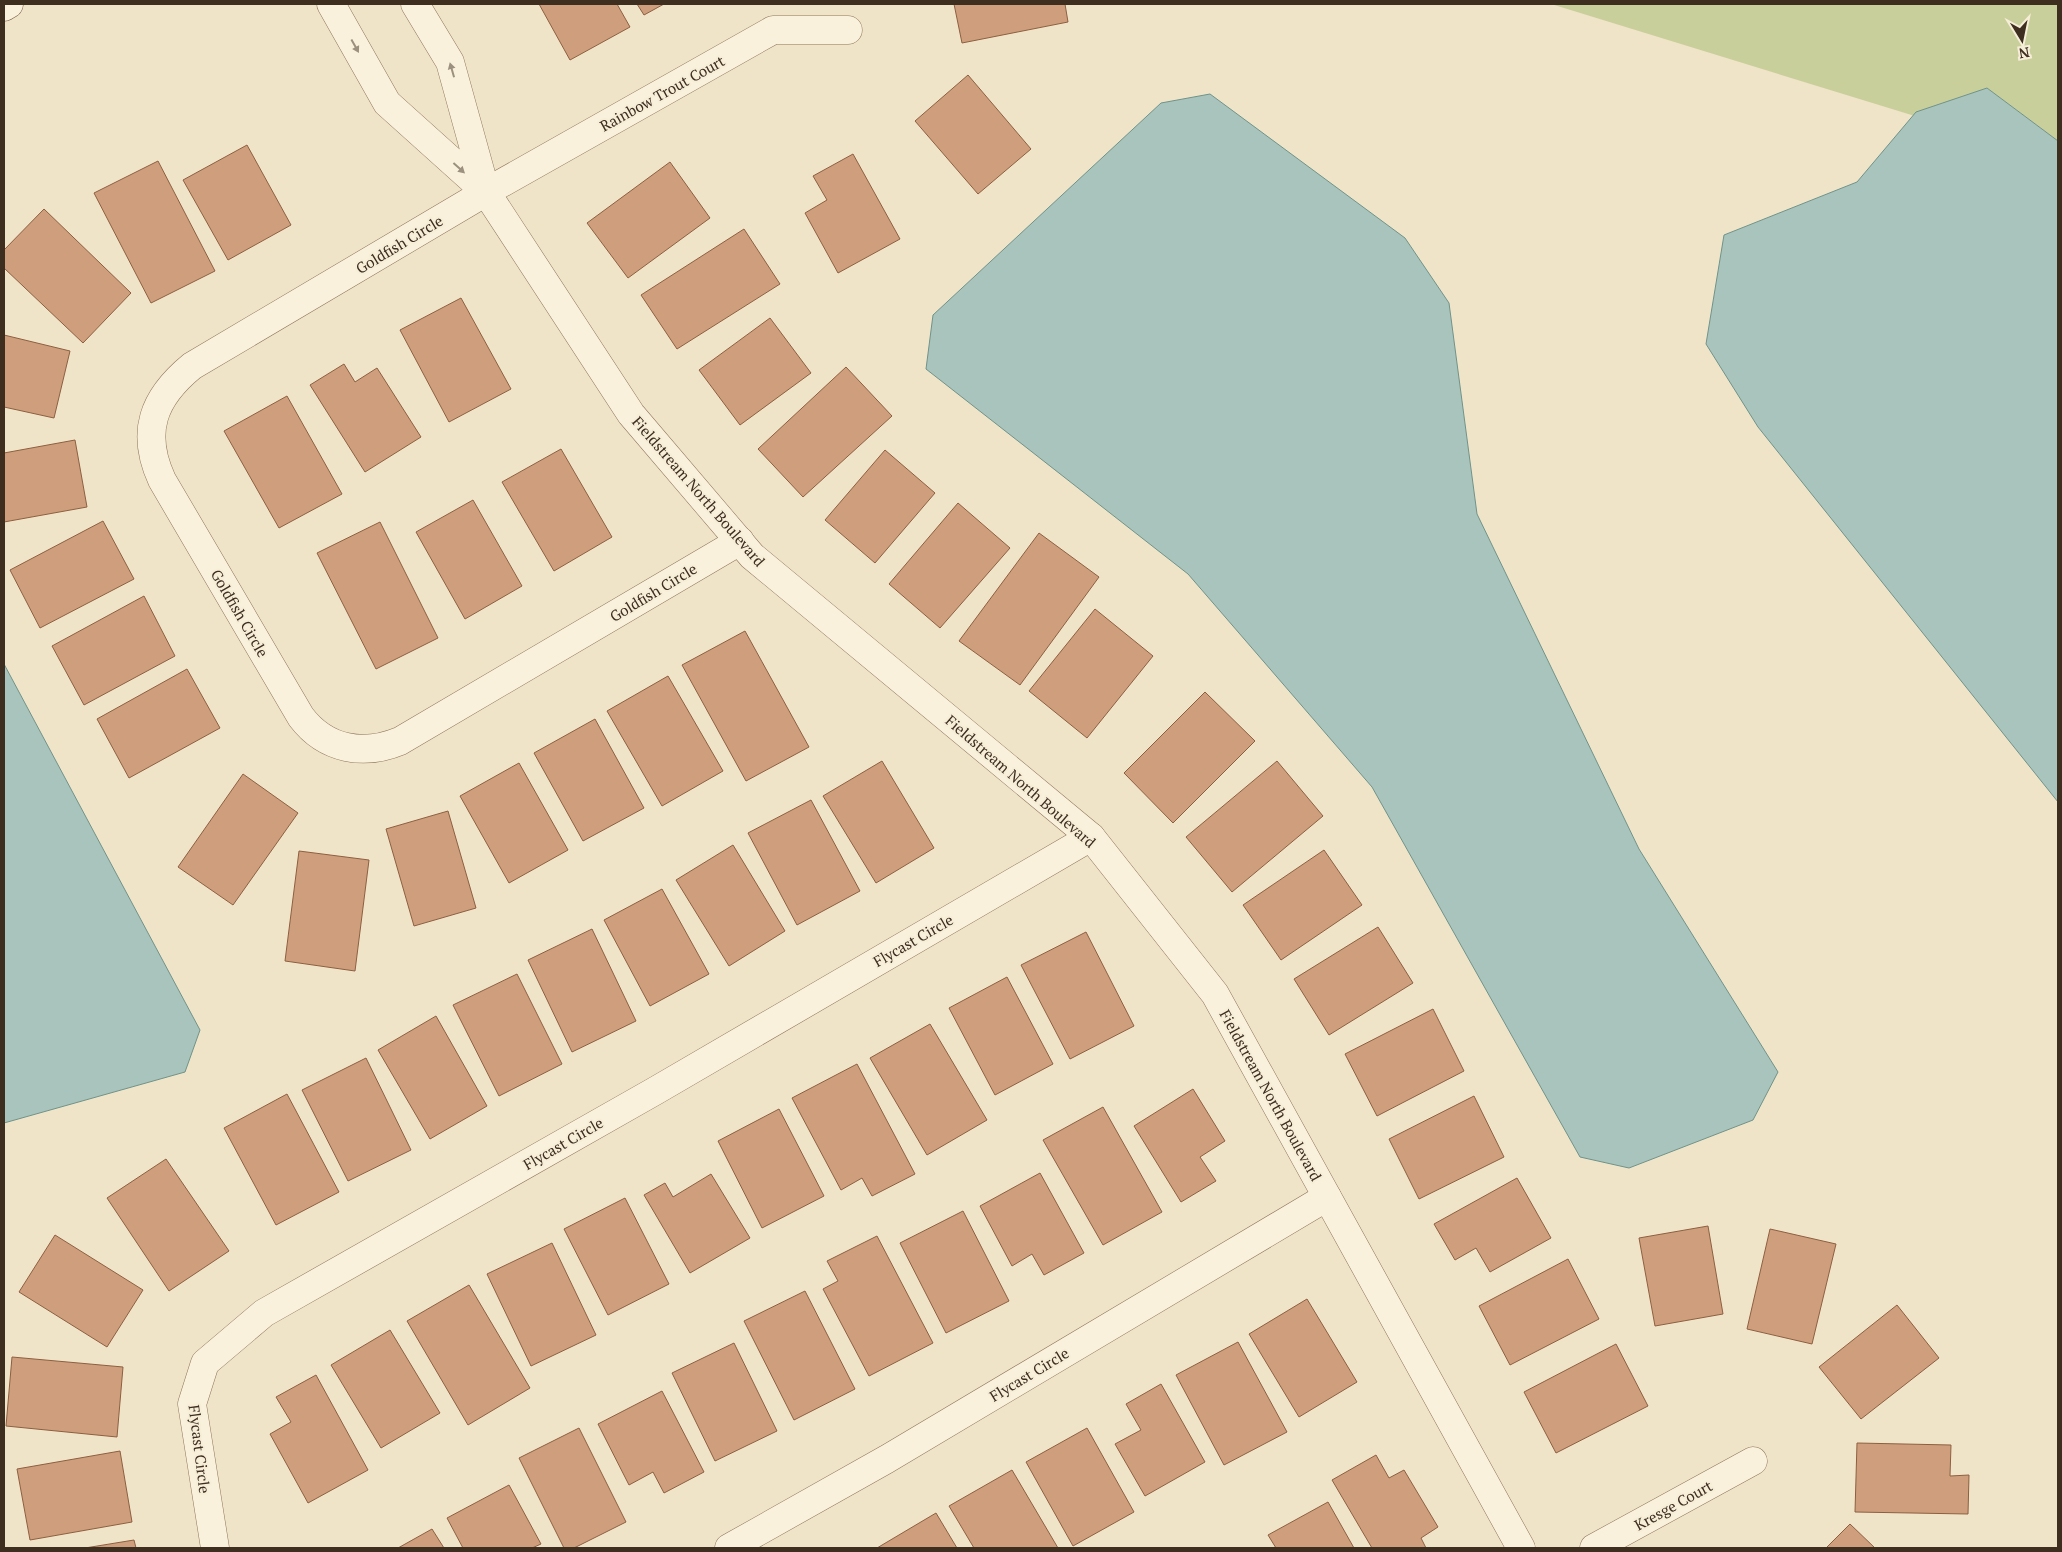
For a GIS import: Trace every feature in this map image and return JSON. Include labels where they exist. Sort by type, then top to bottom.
[{"type":"street","points":[[4,7],[9,4]]},
{"type":"street","name":"Fieldstream North Boulevard","points":[[331,4],[387,103],[486,192],[631,414],[752,556],[1091,837],[1214,994],[1521,1548]]},
{"type":"street","name":"Fieldstream North Boulevard","points":[[415,4],[450,62],[486,192]]},
{"type":"street","name":"Rainbow Trout Court","points":[[486,192],[773,30],[848,30]]},
{"type":"street","name":"Goldfish Circle","points":[[486,192],[192,366],[164,392],[158,404],[154,416],[152,444],[153,457],[162,480],[301,717],[319,736],[336,745],[370,750],[393,744],[740,541]]},
{"type":"street","name":"Flycast Circle","points":[[214,1548],[192,1404],[205,1363],[264,1313],[655,1091],[1091,837]]},
{"type":"street","name":"Flycast Circle","points":[[729,1548],[887,1459],[1328,1197]]},
{"type":"street","name":"Kresge Court","points":[[1594,1548],[1753,1461]]},
{"type":"green space","points":[[1551,4],[2058,4],[2058,141],[1987,88],[1918,117]]},
{"type":"water","points":[[1987,88],[2058,141],[2058,802],[1758,427],[1706,344],[1724,235],[1857,182],[1916,112]]},
{"type":"water","points":[[1210,94],[1405,238],[1449,303],[1477,514],[1639,849],[1778,1072],[1753,1120],[1629,1168],[1580,1157],[1372,787],[1188,574],[926,369],[933,315],[1161,103]]},
{"type":"water","points":[[4,664],[200,1030],[185,1072],[4,1123]]},
{"type":"building","points":[[539,4],[617,4],[630,27],[570,60]]},
{"type":"building","points":[[637,4],[664,4],[644,15]]},
{"type":"building","points":[[954,4],[1065,4],[1068,22],[962,43]]},
{"type":"building","points":[[968,75],[1031,149],[978,194],[915,121]]},
{"type":"building","points":[[247,145],[291,225],[228,260],[183,180]]},
{"type":"building","points":[[853,154],[900,239],[838,273],[805,213],[827,200],[813,176]]},
{"type":"building","points":[[158,161],[215,271],[151,303],[94,193]]},
{"type":"building","points":[[670,162],[710,218],[628,278],[587,223]]},
{"type":"building","points":[[44,209],[131,293],[83,343],[4,268],[4,250]]},
{"type":"building","points":[[744,229],[780,284],[677,349],[641,295]]},
{"type":"building","points":[[461,298],[511,389],[449,422],[400,330]]},
{"type":"building","points":[[770,318],[811,373],[740,425],[699,370]]},
{"type":"building","points":[[4,335],[70,351],[54,418],[4,407]]},
{"type":"building","points":[[344,364],[355,382],[377,368],[421,437],[365,472],[310,385]]},
{"type":"building","points":[[846,367],[892,416],[803,497],[758,449]]},
{"type":"building","points":[[287,396],[342,494],[279,528],[224,431]]},
{"type":"building","points":[[75,440],[87,507],[4,522],[4,453]]},
{"type":"building","points":[[561,449],[612,537],[554,571],[502,482]]},
{"type":"building","points":[[885,450],[935,493],[875,563],[825,520]]},
{"type":"building","points":[[473,500],[522,586],[465,619],[416,532]]},
{"type":"building","points":[[958,503],[1010,548],[940,628],[889,584]]},
{"type":"building","points":[[103,521],[134,579],[40,628],[10,570]]},
{"type":"building","points":[[380,522],[438,638],[376,669],[317,553]]},
{"type":"building","points":[[1039,533],[1099,577],[1020,685],[959,641]]},
{"type":"building","points":[[144,596],[175,656],[84,705],[52,646]]},
{"type":"building","points":[[1095,609],[1153,656],[1087,738],[1029,691]]},
{"type":"building","points":[[745,631],[809,747],[746,781],[682,665]]},
{"type":"building","points":[[187,669],[220,728],[129,778],[97,719]]},
{"type":"building","points":[[668,676],[723,771],[662,806],[607,711]]},
{"type":"building","points":[[1205,692],[1255,741],[1173,823],[1124,773]]},
{"type":"building","points":[[595,719],[644,808],[583,841],[534,753]]},
{"type":"building","points":[[882,761],[934,848],[876,883],[823,796]]},
{"type":"building","points":[[1277,761],[1323,816],[1232,892],[1186,837]]},
{"type":"building","points":[[519,763],[568,850],[509,883],[460,796]]},
{"type":"building","points":[[243,774],[298,813],[233,905],[178,867]]},
{"type":"building","points":[[811,800],[860,891],[797,925],[748,833]]},
{"type":"building","points":[[448,811],[476,908],[414,926],[386,829]]},
{"type":"building","points":[[733,845],[785,931],[729,966],[676,880]]},
{"type":"building","points":[[1324,850],[1362,905],[1281,960],[1243,905]]},
{"type":"building","points":[[299,851],[369,860],[355,971],[285,961]]},
{"type":"building","points":[[662,889],[709,974],[650,1006],[604,920]]},
{"type":"building","points":[[1378,927],[1413,983],[1329,1035],[1294,979]]},
{"type":"building","points":[[592,929],[636,1021],[572,1052],[528,960]]},
{"type":"building","points":[[1086,932],[1134,1026],[1070,1059],[1021,965]]},
{"type":"building","points":[[517,974],[562,1064],[499,1096],[453,1005]]},
{"type":"building","points":[[1007,977],[1053,1064],[995,1095],[949,1008]]},
{"type":"building","points":[[1433,1009],[1464,1071],[1377,1116],[1345,1054]]},
{"type":"building","points":[[436,1016],[487,1106],[430,1139],[378,1050]]},
{"type":"building","points":[[930,1024],[987,1120],[927,1155],[870,1058]]},
{"type":"building","points":[[366,1058],[411,1150],[348,1181],[302,1090]]},
{"type":"building","points":[[857,1064],[915,1174],[872,1196],[862,1178],[841,1190],[792,1098]]},
{"type":"building","points":[[1193,1089],[1225,1141],[1200,1157],[1216,1181],[1181,1202],[1134,1126]]},
{"type":"building","points":[[287,1094],[339,1192],[276,1225],[224,1128]]},
{"type":"building","points":[[1474,1096],[1504,1157],[1419,1199],[1389,1139]]},
{"type":"building","points":[[1103,1107],[1162,1212],[1103,1245],[1043,1140]]},
{"type":"building","points":[[779,1109],[824,1196],[762,1228],[718,1141]]},
{"type":"building","points":[[166,1159],[229,1251],[169,1291],[107,1198]]},
{"type":"building","points":[[1040,1173],[1084,1253],[1044,1275],[1032,1254],[1012,1266],[980,1206]]},
{"type":"building","points":[[711,1174],[750,1238],[690,1273],[644,1195],[665,1183],[673,1197]]},
{"type":"building","points":[[1517,1178],[1551,1238],[1490,1272],[1476,1248],[1455,1260],[1434,1224]]},
{"type":"building","points":[[625,1198],[669,1284],[608,1315],[564,1229]]},
{"type":"building","points":[[963,1211],[1009,1301],[946,1333],[900,1243]]},
{"type":"building","points":[[1708,1226],[1723,1314],[1655,1326],[1639,1238]]},
{"type":"building","points":[[1770,1229],[1836,1244],[1812,1344],[1747,1329]]},
{"type":"building","points":[[55,1235],[143,1290],[107,1347],[19,1292]]},
{"type":"building","points":[[877,1236],[933,1343],[869,1376],[823,1289],[838,1281],[827,1261]]},
{"type":"building","points":[[552,1243],[596,1335],[531,1366],[487,1274]]},
{"type":"building","points":[[1568,1259],[1599,1319],[1510,1365],[1479,1306]]},
{"type":"building","points":[[469,1285],[530,1388],[468,1425],[407,1321]]},
{"type":"building","points":[[805,1291],[855,1389],[794,1420],[744,1321]]},
{"type":"building","points":[[1307,1299],[1357,1382],[1299,1417],[1249,1334]]},
{"type":"building","points":[[1897,1305],[1939,1358],[1861,1419],[1819,1367]]},
{"type":"building","points":[[390,1330],[440,1413],[381,1448],[331,1365]]},
{"type":"building","points":[[1238,1342],[1287,1432],[1224,1465],[1176,1375]]},
{"type":"building","points":[[734,1343],[777,1431],[715,1461],[672,1373]]},
{"type":"building","points":[[1616,1344],[1648,1406],[1556,1453],[1524,1392]]},
{"type":"building","points":[[12,1357],[123,1367],[117,1437],[6,1426]]},
{"type":"building","points":[[316,1375],[368,1470],[308,1503],[270,1434],[291,1422],[276,1397]]},
{"type":"building","points":[[1161,1384],[1205,1462],[1145,1496],[1115,1444],[1141,1430],[1126,1404]]},
{"type":"building","points":[[662,1391],[704,1472],[664,1493],[653,1472],[629,1485],[598,1424]]},
{"type":"building","points":[[579,1428],[626,1522],[574,1548],[564,1548],[519,1458]]},
{"type":"building","points":[[1087,1428],[1134,1512],[1073,1546],[1026,1462]]},
{"type":"building","points":[[1857,1443],[1951,1445],[1950,1476],[1969,1475],[1968,1514],[1855,1512]]},
{"type":"building","points":[[120,1451],[132,1522],[30,1540],[17,1469]]},
{"type":"building","points":[[1376,1455],[1389,1478],[1404,1470],[1438,1527],[1421,1538],[1426,1548],[1372,1548],[1332,1480]]},
{"type":"building","points":[[1012,1470],[1058,1548],[974,1548],[949,1506]]},
{"type":"building","points":[[509,1485],[541,1544],[532,1548],[463,1548],[447,1518]]},
{"type":"building","points":[[1328,1502],[1354,1548],[1276,1548],[1268,1535]]},
{"type":"building","points":[[936,1513],[957,1548],[877,1548]]},
{"type":"building","points":[[1850,1524],[1875,1548],[1826,1548]]},
{"type":"building","points":[[432,1529],[444,1548],[398,1548]]},
{"type":"building","points":[[134,1540],[136,1548],[85,1548]]}]
